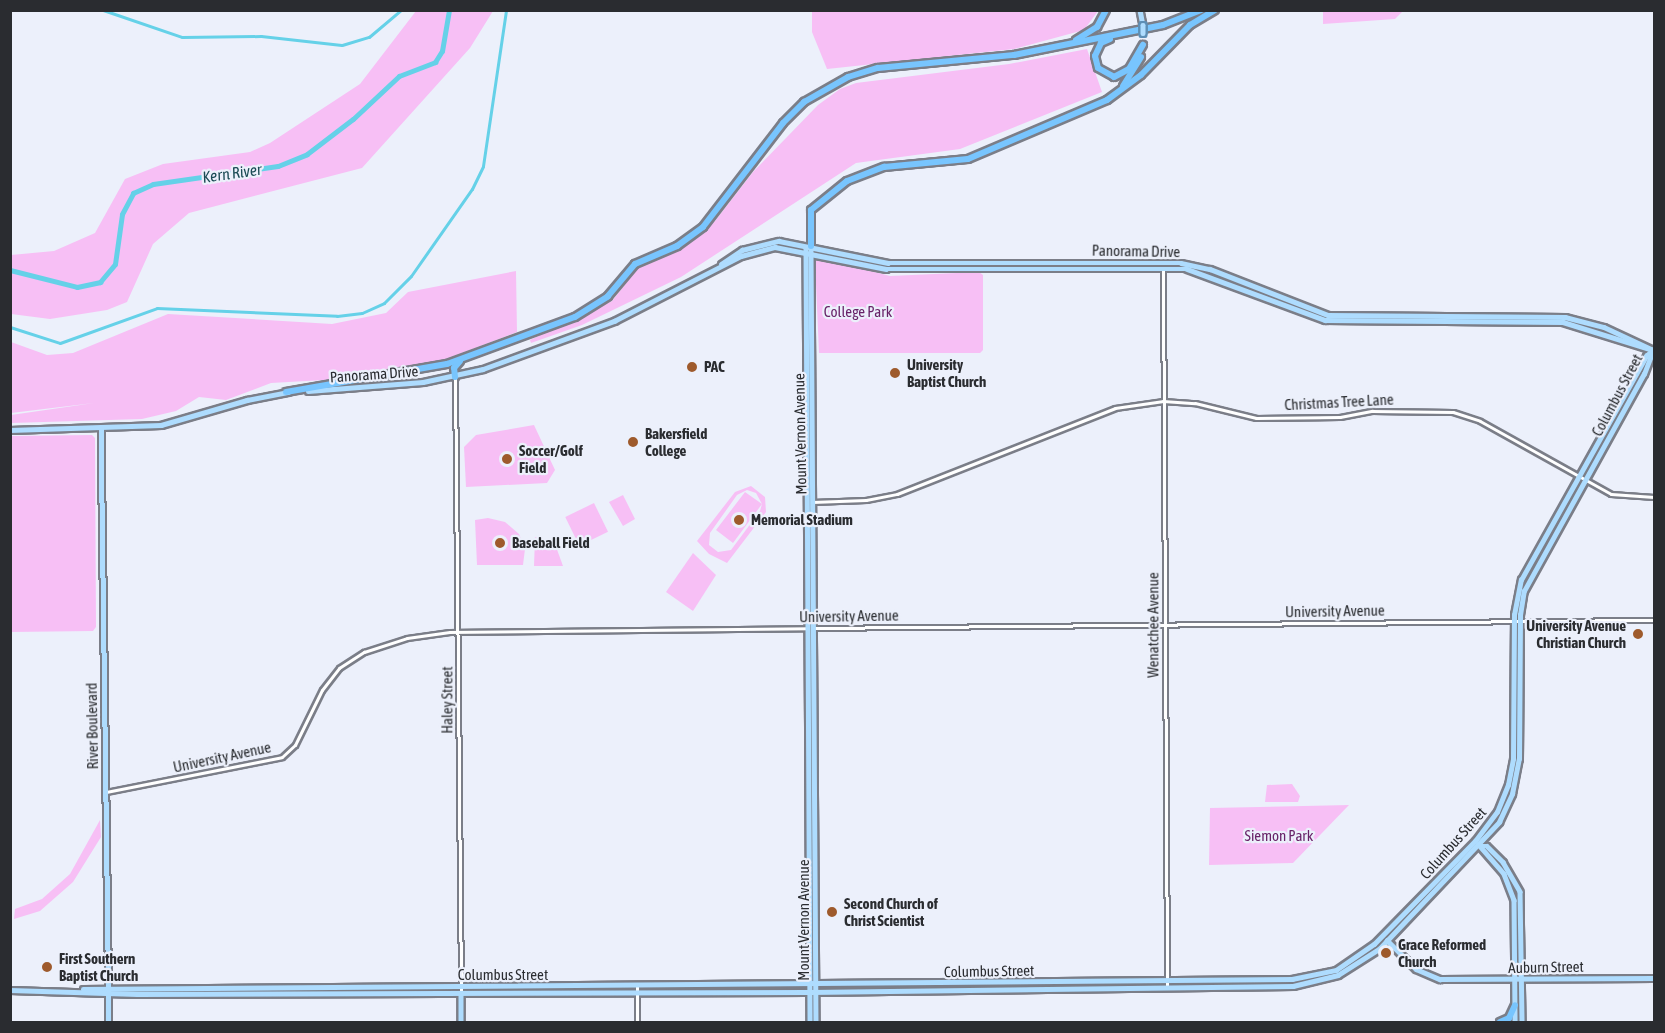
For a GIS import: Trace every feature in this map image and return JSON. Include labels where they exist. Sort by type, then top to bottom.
[{"type":"highway","points":[[1036,50],[1084,36],[1097,27],[1106,10]]},
{"type":"highway","points":[[286,392],[407,373],[463,359],[575,317],[608,296],[635,264],[671,250],[695,233],[715,214],[783,123],[824,88],[878,68],[1036,50],[1163,25],[1201,10]]},
{"type":"highway","points":[[1143,45],[1134,64],[1118,76],[1102,72],[1096,62],[1096,51],[1105,40],[1177,24],[1213,10]]},
{"type":"highway","points":[[1114,96],[1142,75],[1190,25],[1213,10]]},
{"type":"highway","points":[[1114,96],[1133,75],[1143,45]]},
{"type":"highway","name":"Mount Vernon Avenue","points":[[809,248],[814,206],[855,177],[893,166],[968,159],[1114,96]]},
{"type":"highway","points":[[455,377],[455,366],[463,359]]},
{"type":"highway","points":[[1500,1023],[1509,1018],[1515,1005]]},
{"type":"main road","points":[[1140,10],[1143,45]]},
{"type":"main road","name":"Panorama Drive","points":[[10,430],[101,428],[173,423],[247,400],[286,392],[455,377],[614,321],[719,266],[763,248],[809,248],[888,263],[1162,265],[1205,273],[1329,321],[1563,322],[1654,350]]},
{"type":"main road","name":"Mount Vernon Avenue","points":[[809,248],[816,1023]]},
{"type":"main road","name":"Columbus Street","points":[[815,988],[1310,977],[1352,962],[1383,936],[1474,841],[1501,804],[1512,768],[1513,623],[1525,571],[1646,356],[1654,350]]},
{"type":"main road","name":"Columbus Street","points":[[10,990],[461,990],[540,993],[637,986],[1167,987],[1311,983],[1355,967],[1387,940],[1480,846],[1500,822],[1518,768],[1520,623],[1530,574],[1644,374],[1654,350]]},
{"type":"main road","name":"River Boulevard","points":[[101,428],[109,1023]]},
{"type":"main road","points":[[1474,841],[1504,874],[1513,894],[1515,1023]]},
{"type":"main road","points":[[1480,846],[1487,846],[1503,862],[1518,887],[1522,1023]]},
{"type":"main road","name":"Auburn Street","points":[[1383,936],[1410,965],[1435,978],[1515,980],[1654,978]]},
{"type":"main road","points":[[501,986],[501,993]]},
{"type":"main road","name":"Columbus Street","points":[[461,990],[501,986],[540,986],[637,992],[810,992]]},
{"type":"main road","points":[[540,986],[540,993]]},
{"type":"main road","points":[[733,992],[762,986]]},
{"type":"main road","name":"Mount Vernon Avenue","points":[[810,1023],[810,992],[815,988]]},
{"type":"main road","name":"Haley Street","points":[[461,990],[461,1023]]},
{"type":"street","name":"Wenatchee Avenue","points":[[1162,265],[1167,987]]},
{"type":"street","name":"Haley Street","points":[[455,377],[461,990]]},
{"type":"street","name":"Christmas Tree Lane","points":[[810,502],[866,500],[897,494],[1115,408],[1163,401],[1188,402],[1256,418],[1340,417],[1372,411],[1454,412],[1480,421],[1584,482],[1617,496],[1654,497]]},
{"type":"street","name":"University Avenue","points":[[106,792],[282,757],[295,745],[324,686],[346,663],[399,640],[458,632],[1654,620]]},
{"type":"street","points":[[637,986],[637,1023]]},
{"type":"green space","points":[[812,10],[1098,11],[1084,30],[1014,49],[827,69],[812,32]]},
{"type":"green space","points":[[1323,10],[1403,11],[1395,19],[1323,24]]},
{"type":"green space","points":[[416,11],[493,11],[470,48],[362,168],[189,213],[153,244],[127,302],[107,310],[50,319],[11,314],[11,255],[54,251],[95,233],[125,179],[163,164],[250,152],[270,143],[360,84]]},
{"type":"green space","points":[[1087,49],[1102,92],[960,149],[856,163],[681,277],[582,325],[531,343],[530,340],[612,301],[638,268],[715,221],[753,172],[818,105],[840,89],[856,83],[1009,64]]},
{"type":"green space","name":"College Park","points":[[822,258],[890,276],[979,272],[983,275],[983,350],[980,353],[819,353],[815,261]]},
{"type":"green space","points":[[516,271],[517,332],[444,360],[342,379],[271,383],[226,400],[199,397],[176,411],[142,419],[11,423],[11,415],[94,403],[11,413],[11,342],[47,355],[73,353],[168,314],[332,324],[386,313],[408,292]]},
{"type":"green space","name":"Soccer/Golf Field","points":[[534,425],[555,470],[547,483],[466,487],[464,447],[476,435]]},
{"type":"green space","points":[[92,435],[95,438],[96,627],[93,631],[11,632],[11,436]]},
{"type":"green space","points":[[751,486],[765,497],[766,512],[727,563],[709,554],[697,541],[735,492]],"holes":[[[747,490],[756,493],[762,504],[760,511],[731,550],[718,552],[709,545],[710,533],[737,495]]]},
{"type":"green space","points":[[745,492],[762,504],[733,543],[716,530]]},
{"type":"green space","points":[[623,495],[635,519],[623,526],[609,502]]},
{"type":"green space","points":[[594,503],[608,532],[579,546],[565,517]]},
{"type":"green space","name":"Baseball Field","points":[[488,518],[505,522],[519,534],[525,549],[523,565],[477,565],[475,520]]},
{"type":"green space","points":[[535,537],[555,544],[563,566],[534,566]]},
{"type":"green space","points":[[693,553],[716,575],[693,611],[666,592]]},
{"type":"green space","points":[[1292,784],[1300,796],[1298,802],[1265,802],[1267,785]]},
{"type":"green space","name":"Siemon Park","points":[[1349,805],[1293,863],[1209,865],[1210,808]]},
{"type":"green space","points":[[100,820],[101,837],[73,882],[40,911],[14,919],[15,909],[42,899],[70,874]]},
{"type":"waterway","points":[[103,10],[182,37],[261,36],[342,45],[369,37],[401,10]]},
{"type":"waterway","name":"Kern River","points":[[10,270],[77,287],[100,282],[115,264],[122,214],[133,193],[153,184],[278,166],[307,154],[353,119],[399,76],[435,62],[442,51],[449,10]]},
{"type":"waterway","points":[[10,327],[60,343],[157,308],[337,316],[362,313],[384,303],[411,276],[472,189],[483,166],[506,10]]},
{"type":"place","name":"PAC","points":[[692,367]]},
{"type":"place","name":"University Baptist Church","points":[[895,373]]},
{"type":"place","name":"Bakersfield College","points":[[633,442]]},
{"type":"place","name":"Soccer/Golf Field","points":[[507,459]]},
{"type":"place","name":"Memorial Stadium","points":[[739,520]]},
{"type":"place","name":"Baseball Field","points":[[500,543]]},
{"type":"place","name":"University Avenue Christian Church","points":[[1638,634]]},
{"type":"place","name":"Second Church of Christ Scientist","points":[[832,912]]},
{"type":"place","name":"Grace Reformed Church","points":[[1386,953]]},
{"type":"place","name":"First Southern Baptist Church","points":[[47,967]]}]
